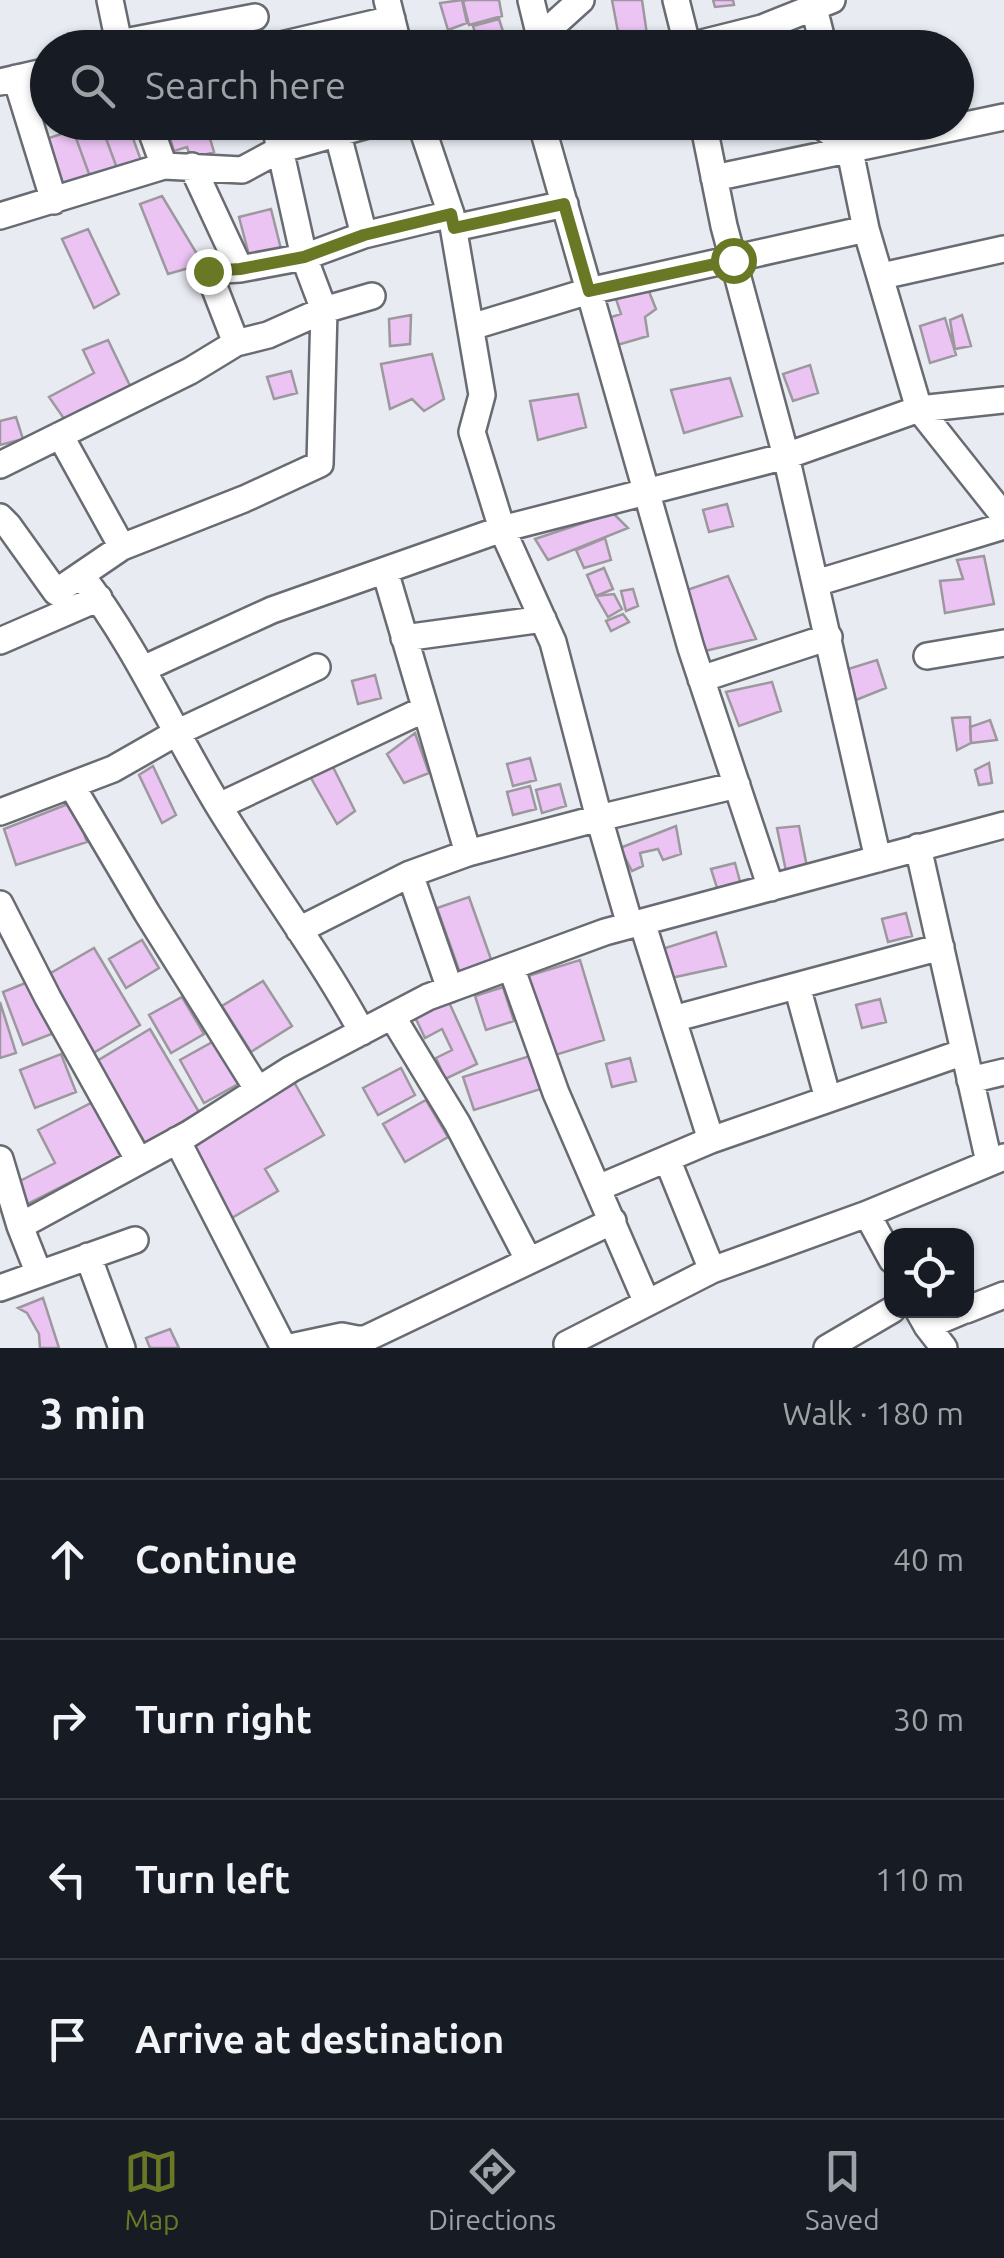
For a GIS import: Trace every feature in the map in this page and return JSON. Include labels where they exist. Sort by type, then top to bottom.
[{"type":"street","points":[[110,0],[117,30]]},
{"type":"street","points":[[531,0],[539,30]]},
{"type":"street","points":[[553,30],[582,0]]},
{"type":"street","points":[[676,0],[688,30]]},
{"type":"street","points":[[755,30],[819,2],[822,30]]},
{"type":"street","points":[[174,30],[253,8]]},
{"type":"street","points":[[325,30],[389,10]]},
{"type":"street","points":[[8,80],[30,138]]},
{"type":"street","points":[[974,120],[1004,117]]},
{"type":"street","points":[[31,140],[54,201]]},
{"type":"street","points":[[155,140],[164,166]]},
{"type":"street","points":[[0,517],[56,592],[122,547],[320,464],[324,310],[304,257],[277,140]]},
{"type":"street","points":[[0,216],[164,166],[242,170],[279,150],[321,140]]},
{"type":"street","points":[[339,140],[364,235]]},
{"type":"street","points":[[426,140],[452,221],[482,395],[472,432],[502,529],[554,642],[599,818],[672,1019],[710,1140]]},
{"type":"street","points":[[546,140],[701,679],[771,888]]},
{"type":"street","points":[[706,140],[733,260],[786,456],[878,859]]},
{"type":"street","points":[[714,178],[832,140]]},
{"type":"street","points":[[849,140],[866,229],[918,409],[1004,516]]},
{"type":"street","points":[[192,166],[240,269]]},
{"type":"street","points":[[236,343],[208,271],[304,257],[364,235],[564,204]]},
{"type":"street","points":[[471,327],[589,291],[866,229]]},
{"type":"street","points":[[882,276],[1004,250]]},
{"type":"street","points":[[0,465],[236,343],[372,296]]},
{"type":"street","points":[[143,669],[272,610],[502,529],[786,456],[918,409],[1004,400]]},
{"type":"street","points":[[60,435],[122,547]]},
{"type":"street","points":[[816,582],[1004,526]]},
{"type":"street","points":[[386,571],[468,853]]},
{"type":"street","points":[[82,575],[143,669],[218,806],[332,976],[362,1032]]},
{"type":"street","points":[[0,640],[100,598]]},
{"type":"street","points":[[404,638],[543,619]]},
{"type":"street","points":[[701,679],[829,637]]},
{"type":"street","points":[[927,656],[1004,643]]},
{"type":"street","points":[[2,805],[72,786],[113,768],[176,733],[317,666]]},
{"type":"street","points":[[218,806],[425,709]]},
{"type":"street","points":[[299,930],[410,874],[468,853],[737,785]]},
{"type":"street","points":[[72,786],[258,1090]]},
{"type":"street","points":[[20,1226],[177,1140],[291,1069],[428,997],[605,932],[1004,825]]},
{"type":"street","points":[[567,1344],[712,1270],[867,1214],[996,1159],[970,1080],[918,847]]},
{"type":"street","points":[[410,874],[450,989]]},
{"type":"street","points":[[0,904],[139,1161]]},
{"type":"street","points":[[672,1019],[941,948]]},
{"type":"street","points":[[511,966],[556,1093],[647,1303]]},
{"type":"street","points":[[797,986],[828,1099]]},
{"type":"street","points":[[392,1016],[456,1123],[529,1261]]},
{"type":"street","points":[[598,1188],[710,1140],[964,1052]]},
{"type":"street","points":[[970,1080],[1004,1072]]},
{"type":"street","points":[[177,1140],[285,1348],[342,1336],[365,1339],[613,1221]]},
{"type":"street","points":[[667,1159],[712,1270]]},
{"type":"street","points":[[3,1176],[39,1274]]},
{"type":"street","points":[[867,1214],[884,1245]]},
{"type":"street","points":[[0,1288],[135,1240]]},
{"type":"street","points":[[88,1256],[122,1348]]},
{"type":"street","points":[[974,1307],[1004,1295]]},
{"type":"street","points":[[827,1348],[884,1315]]},
{"type":"street","points":[[923,1318],[944,1348]]},
{"type":"building","points":[[462,0],[467,23],[448,30],[440,3]]},
{"type":"building","points":[[499,0],[502,16],[469,25],[463,1]]},
{"type":"building","points":[[612,0],[642,0],[646,30],[618,30]]},
{"type":"building","points":[[713,0],[733,0],[734,5],[715,7]]},
{"type":"building","points":[[499,19],[503,30],[474,30],[473,26]]},
{"type":"building","points":[[46,140],[77,140],[92,182],[65,192]]},
{"type":"building","points":[[77,140],[107,140],[118,171],[92,182]]},
{"type":"building","points":[[107,140],[134,140],[142,163],[118,171]]},
{"type":"building","points":[[171,140],[210,140],[214,152],[191,159],[187,147],[174,151]]},
{"type":"building","points":[[162,196],[203,264],[168,274],[140,204]]},
{"type":"building","points":[[271,209],[282,253],[250,259],[239,217]]},
{"type":"building","points":[[88,229],[119,294],[94,308],[62,239]]},
{"type":"building","points":[[648,289],[656,309],[645,317],[648,336],[614,346],[605,319],[621,314],[615,296]]},
{"type":"building","points":[[411,315],[410,344],[390,346],[389,319]]},
{"type":"building","points":[[962,315],[971,346],[955,349],[950,320]]},
{"type":"building","points":[[945,318],[956,355],[930,363],[920,326]]},
{"type":"building","points":[[108,340],[133,392],[67,423],[49,397],[94,373],[83,350]]},
{"type":"building","points":[[432,354],[444,399],[424,411],[412,399],[390,409],[381,364]]},
{"type":"building","points":[[810,365],[818,393],[793,401],[783,374]]},
{"type":"building","points":[[291,371],[297,393],[274,399],[267,377]]},
{"type":"building","points":[[730,378],[742,416],[684,433],[671,390]]},
{"type":"building","points":[[578,394],[586,427],[538,440],[530,401]]},
{"type":"building","points":[[16,417],[23,439],[0,445],[0,421]]},
{"type":"building","points":[[727,504],[733,526],[709,532],[703,510]]},
{"type":"building","points":[[613,513],[628,528],[548,560],[535,539]]},
{"type":"building","points":[[605,538],[611,560],[584,568],[576,550]]},
{"type":"building","points":[[984,556],[994,604],[945,613],[940,581],[963,579],[957,560]]},
{"type":"building","points":[[604,568],[613,589],[596,596],[587,575]]},
{"type":"building","points":[[728,576],[756,639],[705,651],[684,591]]},
{"type":"building","points":[[633,589],[638,606],[626,611],[621,591]]},
{"type":"building","points":[[614,594],[622,609],[608,617],[596,596]]},
{"type":"building","points":[[623,614],[629,622],[611,631],[606,621]]},
{"type":"building","points":[[877,660],[886,688],[856,700],[848,669]]},
{"type":"building","points":[[375,675],[381,698],[358,704],[352,681]]},
{"type":"building","points":[[772,682],[781,711],[739,726],[726,692]]},
{"type":"building","points":[[970,717],[971,743],[957,750],[952,718]]},
{"type":"building","points":[[990,720],[997,740],[971,743],[970,727]]},
{"type":"building","points":[[415,733],[429,773],[404,783],[387,754]]},
{"type":"building","points":[[530,758],[536,780],[513,786],[507,764]]},
{"type":"building","points":[[330,761],[355,811],[337,824],[311,778]]},
{"type":"building","points":[[989,763],[992,783],[979,785],[975,770]]},
{"type":"building","points":[[153,766],[176,815],[162,823],[139,775]]},
{"type":"building","points":[[560,784],[566,806],[542,813],[536,790]]},
{"type":"building","points":[[530,786],[536,809],[513,815],[507,792]]},
{"type":"building","points":[[73,802],[87,842],[16,865],[4,829]]},
{"type":"building","points":[[676,826],[681,854],[663,860],[658,849],[640,853],[643,866],[632,871],[620,848]]},
{"type":"building","points":[[799,826],[807,867],[786,871],[777,828]]},
{"type":"building","points":[[735,863],[741,885],[718,891],[711,869]]},
{"type":"building","points":[[469,897],[492,962],[460,973],[437,908]]},
{"type":"building","points":[[906,913],[912,936],[888,942],[882,919]]},
{"type":"building","points":[[716,932],[726,966],[671,978],[662,949]]},
{"type":"building","points":[[142,940],[159,968],[126,988],[109,959]]},
{"type":"building","points":[[94,948],[140,1025],[90,1055],[44,977]]},
{"type":"building","points":[[580,960],[604,1040],[552,1056],[528,976]]},
{"type":"building","points":[[33,980],[54,1033],[23,1045],[3,992]]},
{"type":"building","points":[[263,981],[292,1026],[251,1052],[222,1006]]},
{"type":"building","points":[[503,987],[514,1021],[486,1030],[475,996]]},
{"type":"building","points":[[182,997],[204,1034],[171,1053],[149,1015]]},
{"type":"building","points":[[880,999],[886,1022],[862,1028],[856,1005]]},
{"type":"building","points":[[448,1000],[477,1064],[445,1079],[436,1058],[452,1050],[442,1029],[425,1038],[414,1015]]},
{"type":"building","points":[[0,1002],[16,1053],[0,1058]]},
{"type":"building","points":[[150,1029],[199,1112],[145,1143],[97,1061]]},
{"type":"building","points":[[216,1040],[240,1083],[204,1103],[180,1060]]},
{"type":"building","points":[[61,1054],[76,1092],[35,1108],[20,1070]]},
{"type":"building","points":[[533,1055],[544,1088],[474,1110],[463,1077]]},
{"type":"building","points":[[630,1058],[636,1081],[612,1087],[606,1064]]},
{"type":"building","points":[[401,1068],[415,1095],[378,1115],[363,1088]]},
{"type":"building","points":[[294,1082],[324,1135],[265,1169],[278,1191],[230,1219],[186,1143]]},
{"type":"building","points":[[426,1100],[448,1137],[405,1162],[383,1124]]},
{"type":"building","points":[[93,1102],[122,1156],[27,1204],[16,1183],[55,1163],[38,1130]]},
{"type":"building","points":[[43,1298],[59,1348],[40,1348],[39,1334],[27,1313],[18,1308]]},
{"type":"building","points":[[170,1329],[179,1348],[150,1348],[146,1338]]},
{"type":"route","points":[[208,271],[304,257],[364,235],[451,214],[454,228],[564,204],[589,291],[733,260]]}]
